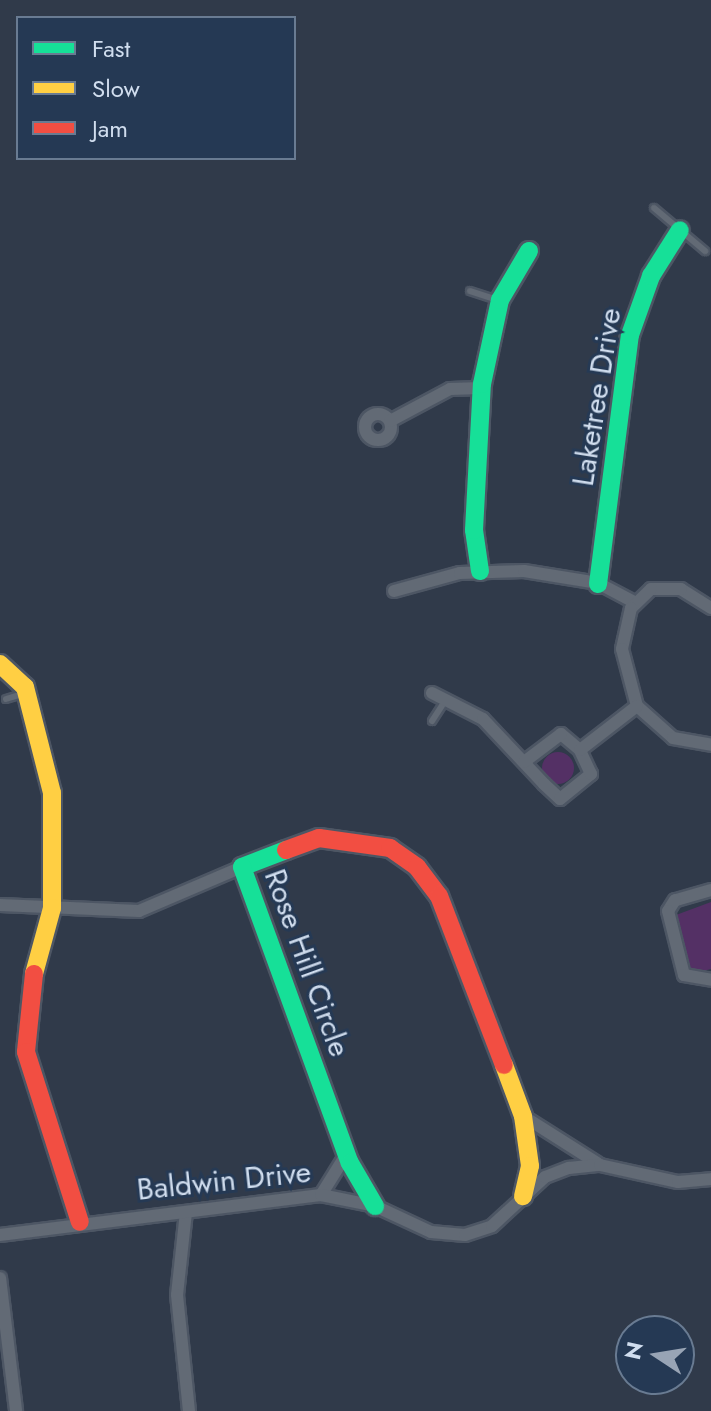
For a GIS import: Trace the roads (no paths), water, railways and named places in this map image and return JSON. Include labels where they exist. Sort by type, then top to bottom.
[{"type":"street","name":"Laketree Drive","points":[[598,584],[630,335],[651,276],[680,230]]},
{"type":"street","points":[[480,571],[474,530],[481,388],[500,300],[529,251]]},
{"type":"street","points":[[390,421],[450,389],[481,388]]},
{"type":"street","points":[[394,591],[480,571],[598,584],[634,602]]},
{"type":"street","points":[[709,604],[666,586],[634,602],[622,649],[637,706],[673,738],[711,745]]},
{"type":"street","points":[[0,664],[18,673],[27,692],[54,806],[52,908],[28,996],[26,1052],[80,1222]]},
{"type":"street","points":[[432,693],[447,697],[483,719],[524,762],[563,800],[590,778],[580,750],[556,734],[524,762]]},
{"type":"street","points":[[580,750],[637,706]]},
{"type":"street","name":"Rose Hill Circle","points":[[375,1206],[346,1150],[242,867],[301,841],[332,837],[378,844],[417,867],[442,903],[523,1116],[530,1148],[523,1196]]},
{"type":"street","points":[[0,905],[143,910],[242,867]]},
{"type":"street","points":[[711,890],[675,900],[668,911],[684,975],[711,980]]},
{"type":"street","points":[[523,1116],[600,1165]]},
{"type":"street","points":[[321,1195],[341,1172],[346,1150]]},
{"type":"street","name":"Baldwin Drive","points":[[0,1235],[80,1222],[321,1195],[375,1206],[453,1236],[492,1226],[554,1172],[600,1165],[678,1182],[711,1179]]},
{"type":"street","points":[[186,1212],[177,1295],[189,1411]]},
{"type":"street","points":[[0,1278],[16,1411]]},
{"type":"lane","points":[[654,208],[705,251]]},
{"type":"lane","points":[[470,291],[500,300]]},
{"type":"lane","points":[[6,699],[27,692]]},
{"type":"lane","points":[[432,721],[447,697]]}]
